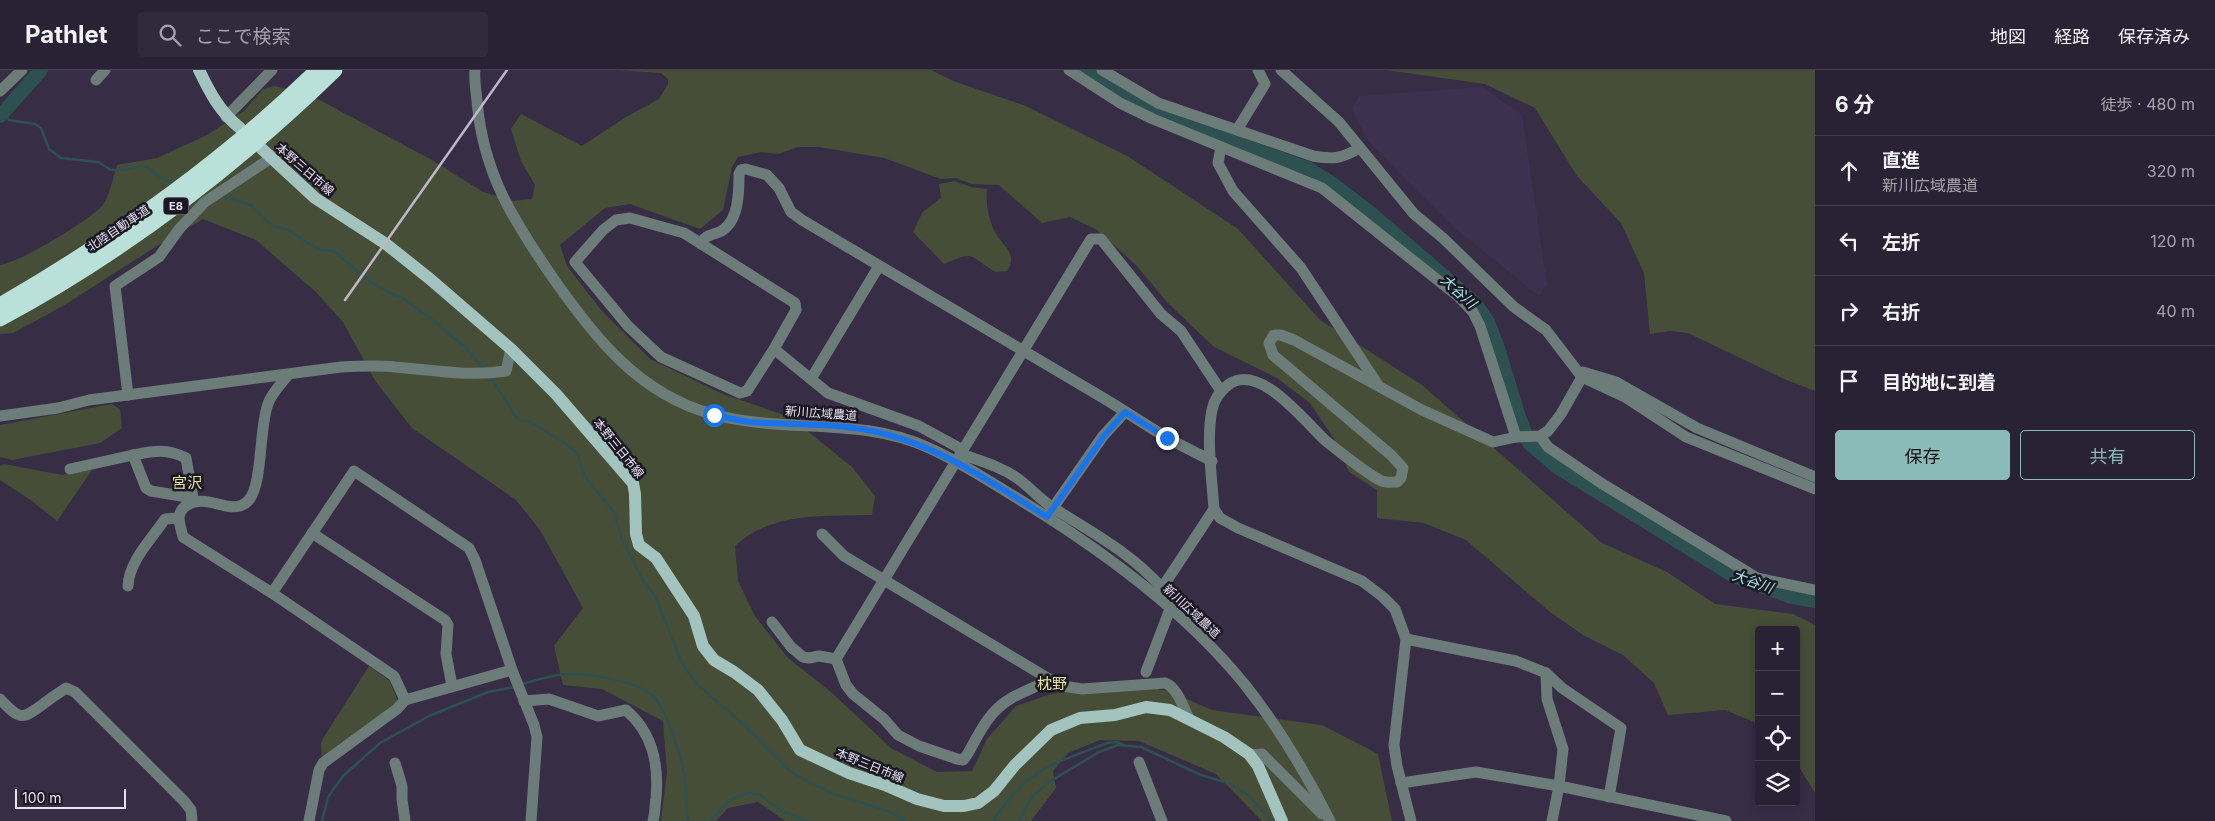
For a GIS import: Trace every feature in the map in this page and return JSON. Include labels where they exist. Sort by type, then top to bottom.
[{"type":"highway","name":"北陸自動車道","points":[[0,305],[56,272],[155,205],[254,128],[317,70]]},
{"type":"highway","name":"北陸自動車道","points":[[0,319],[91,265],[165,214],[261,138],[335,70]]},
{"type":"main road","points":[[199,70],[211,96],[226,116],[240,128]]},
{"type":"main road","name":"本野三日市線","points":[[262,149],[315,198],[373,235],[430,279],[510,348],[556,394],[632,483],[635,494],[636,534],[639,545],[656,558],[694,616],[704,646],[714,660],[758,690],[782,720],[800,750],[849,773],[885,785],[917,799],[944,806],[964,806],[978,803],[994,791],[1015,765],[1051,730],[1080,718],[1115,715],[1146,707],[1170,710],[1237,744],[1250,755],[1258,766],[1282,821]]},
{"type":"street","points":[[0,91],[22,70]]},
{"type":"street","points":[[96,80],[105,70]]},
{"type":"street","points":[[226,116],[272,70]]},
{"type":"street","name":"新川広域農道","points":[[475,70],[479,121],[488,164],[502,197],[524,236],[572,305],[614,357],[655,388],[684,405],[714,415],[749,422],[854,428],[890,435],[960,455],[1050,513],[1099,552],[1159,592],[1170,609],[1202,638],[1244,684],[1266,712],[1312,785],[1329,821]]},
{"type":"street","points":[[1069,70],[1120,103],[1153,119],[1322,188],[1459,297],[1473,312],[1480,326],[1516,437]]},
{"type":"street","points":[[1102,70],[1158,103],[1327,159],[1342,158],[1360,148]]},
{"type":"street","points":[[1237,130],[1265,84],[1258,70]]},
{"type":"street","points":[[1281,70],[1339,122],[1414,214],[1443,238],[1514,306],[1546,330],[1582,374],[1625,397],[1686,436],[1815,489]]},
{"type":"street","points":[[1221,147],[1218,163],[1233,191],[1301,268],[1378,385]]},
{"type":"street","points":[[128,395],[115,286],[159,257],[180,228],[205,202],[272,158]]},
{"type":"street","points":[[701,244],[705,237],[722,231],[728,226],[736,207],[741,170],[746,169],[767,175],[779,188],[791,212],[1167,438],[1212,461]]},
{"type":"street","points":[[630,218],[670,228],[701,244],[795,304],[796,310],[774,349],[747,392],[740,394],[661,357],[628,326],[575,262],[603,230],[616,220],[630,218]]},
{"type":"street","points":[[836,659],[1091,239],[1094,237],[1101,239],[1161,314],[1182,331],[1221,391]]},
{"type":"street","points":[[811,379],[879,266]]},
{"type":"street","points":[[1411,821],[1394,745],[1406,639],[1395,609],[1362,581],[1238,528],[1220,518],[1214,510],[1212,409],[1221,391],[1240,378],[1257,382],[1288,401],[1327,441],[1383,482],[1397,482],[1401,478],[1403,468],[1391,455],[1273,355],[1269,343],[1274,335],[1281,335],[1294,340],[1338,366],[1378,385],[1422,410],[1493,442],[1516,437],[1540,436],[1548,431],[1561,414],[1582,374]]},
{"type":"street","points":[[0,416],[128,395],[341,367],[377,366],[434,372],[488,374],[506,371],[510,348]]},
{"type":"street","points":[[774,349],[828,393],[919,426],[960,455],[1002,469],[1018,479],[1050,513],[1104,436],[1125,412]]},
{"type":"street","points":[[1582,374],[1616,382],[1696,428],[1815,477]]},
{"type":"street","points":[[133,455],[146,488],[151,491],[193,500],[201,499],[232,507],[242,506],[249,500],[256,482],[268,403],[288,375]]},
{"type":"street","points":[[1540,436],[1548,447],[1600,483],[1757,578],[1815,590]]},
{"type":"street","points":[[70,469],[158,450],[173,451],[186,458],[193,500]]},
{"type":"street","points":[[272,593],[354,471],[469,548],[512,670],[534,725],[536,737],[531,821]]},
{"type":"street","points":[[193,500],[182,508],[178,518],[183,537],[272,593],[394,676],[405,700]]},
{"type":"street","points":[[1159,592],[1214,510]]},
{"type":"street","points":[[128,586],[129,574],[134,563],[165,519],[178,518]]},
{"type":"street","points":[[312,534],[445,620],[448,625],[446,654],[452,686]]},
{"type":"street","points":[[822,534],[844,556],[1049,679],[1063,686],[1082,689],[1165,683],[1170,685],[1176,692],[1189,719]]},
{"type":"street","points":[[1146,672],[1170,609]]},
{"type":"street","points":[[772,622],[791,647],[802,657],[819,656],[836,659]]},
{"type":"street","points":[[1406,639],[1516,661],[1546,673],[1562,688],[1621,728],[1609,797]]},
{"type":"street","points":[[836,659],[849,690],[884,719],[898,735],[919,746],[963,760],[994,712],[1010,699],[1036,689],[1049,679]]},
{"type":"street","points":[[309,821],[319,770],[323,763],[397,709],[405,700],[512,670]]},
{"type":"street","points":[[1546,673],[1547,699],[1563,749],[1559,786],[1552,821]]},
{"type":"street","points":[[0,699],[11,710],[21,716],[29,715],[66,688],[75,692],[184,801],[191,810],[192,821]]},
{"type":"street","points":[[524,701],[549,699],[598,716],[626,710],[632,715],[653,746],[658,775],[653,821]]},
{"type":"street","points":[[1250,755],[1262,754],[1329,821]]},
{"type":"street","points":[[1140,762],[1162,821]]},
{"type":"street","points":[[395,763],[402,786],[405,821]]},
{"type":"street","points":[[1401,783],[1476,772],[1559,786],[1726,821]]},
{"type":"shaded area","points":[[1482,87],[1522,115],[1547,285],[1539,296],[1456,229],[1401,175],[1367,139],[1352,109],[1359,96]]},
{"type":"green space","points":[[617,70],[931,70],[953,81],[1026,106],[1129,157],[1238,229],[1320,320],[1422,385],[1602,543],[1667,572],[1715,604],[1793,614],[1815,625],[1815,793],[1800,769],[1800,626],[1755,626],[1755,722],[1725,710],[1668,715],[1654,683],[1623,655],[1583,635],[1550,612],[1466,540],[1424,523],[1377,518],[1377,490],[1349,472],[1334,439],[1310,403],[1277,378],[1214,347],[1167,302],[1136,265],[1097,230],[1070,217],[1042,223],[999,185],[972,184],[956,178],[941,179],[884,158],[819,147],[798,147],[778,154],[761,152],[738,157],[732,167],[723,210],[700,229],[630,204],[605,208],[560,245],[567,266],[601,310],[650,359],[723,394],[790,417],[852,467],[875,496],[872,515],[799,518],[765,527],[749,535],[735,546],[738,581],[755,616],[788,658],[831,692],[891,748],[937,772],[972,771],[987,739],[1016,706],[1048,695],[1082,687],[1141,685],[1171,692],[1212,710],[1322,725],[1378,754],[1392,821],[1262,821],[1216,774],[1139,741],[1100,740],[1068,753],[1053,771],[1056,788],[1031,821],[785,821],[758,802],[728,808],[716,821],[661,821],[667,772],[663,721],[602,689],[563,685],[554,646],[583,608],[540,530],[516,500],[412,428],[376,382],[343,322],[317,293],[256,240],[203,219],[63,306],[13,333],[0,334],[0,265],[38,249],[96,212],[103,205],[107,197],[117,165],[157,158],[207,135],[244,111],[263,89],[275,86],[312,96],[432,160],[483,192],[513,201],[532,199],[535,185],[521,161],[511,129],[521,114],[582,146],[626,117],[659,99],[668,84],[668,79],[661,73]]},
{"type":"green space","points":[[1386,70],[1815,70],[1815,391],[1782,378],[1688,333],[1669,331],[1650,334],[1644,273],[1621,223],[1577,176],[1535,108],[1485,84]]},
{"type":"green space","points":[[955,181],[971,187],[987,189],[987,206],[991,223],[1010,255],[1011,260],[1007,271],[996,272],[968,256],[944,264],[913,232],[922,213],[941,198],[939,184]]},
{"type":"green space","points":[[112,404],[120,409],[122,428],[100,443],[12,460],[0,457],[0,425]]},
{"type":"green space","points":[[4,464],[62,475],[92,470],[57,521],[32,501],[0,480],[0,466]]},
{"type":"green space","points":[[369,666],[390,681],[398,702],[322,759],[321,743],[324,737]]},
{"type":"waterway","name":"大谷川","points":[[0,116],[41,70]]},
{"type":"waterway","name":"大谷川","points":[[1085,70],[1124,96],[1168,118],[1307,168],[1333,184],[1373,215],[1475,303],[1488,322],[1529,443],[1557,467],[1734,576],[1788,596],[1815,601]]},
{"type":"waterway","points":[[3,113],[9,120],[35,124],[41,128],[49,149],[61,158],[98,162],[111,170],[147,167],[162,179],[176,183]]},
{"type":"waterway","points":[[222,196],[251,205],[274,226],[289,230],[322,250],[334,251],[369,281],[403,298],[426,315],[464,346],[485,370]]},
{"type":"waterway","points":[[490,376],[516,417],[521,421],[531,422],[566,444],[578,454],[588,481],[614,512],[622,540],[644,582],[655,596],[683,665],[696,683],[745,726],[789,770],[808,782],[840,796],[890,812],[906,821]]},
{"type":"waterway","points":[[522,684],[558,675],[579,674],[624,682],[651,694],[661,708],[671,728],[678,750],[686,788],[688,821]]},
{"type":"waterway","points":[[322,821],[328,797],[343,776],[380,743],[429,716],[488,692],[514,687]]},
{"type":"waterway","points":[[993,821],[1006,803],[1026,782],[1049,766],[1107,743],[1117,742],[1124,745]]},
{"type":"waterway","points":[[1019,821],[1031,798],[1049,782],[1099,752],[1118,745],[1141,747],[1201,775],[1231,784],[1249,796],[1271,821]]},
{"type":"waterway","points":[[710,821],[730,800],[748,793],[759,794],[781,811],[806,821]]},
{"type":"railway","points":[[345,300],[507,70]]},
{"type":"district","name":"宮沢","points":[[187,482]]},
{"type":"district","name":"枕野","points":[[1052,683]]},
{"type":"route","points":[[714,415],[749,422],[854,428],[890,435],[925,446],[956,461],[1047,517],[1104,436],[1125,412],[1167,438]]}]
